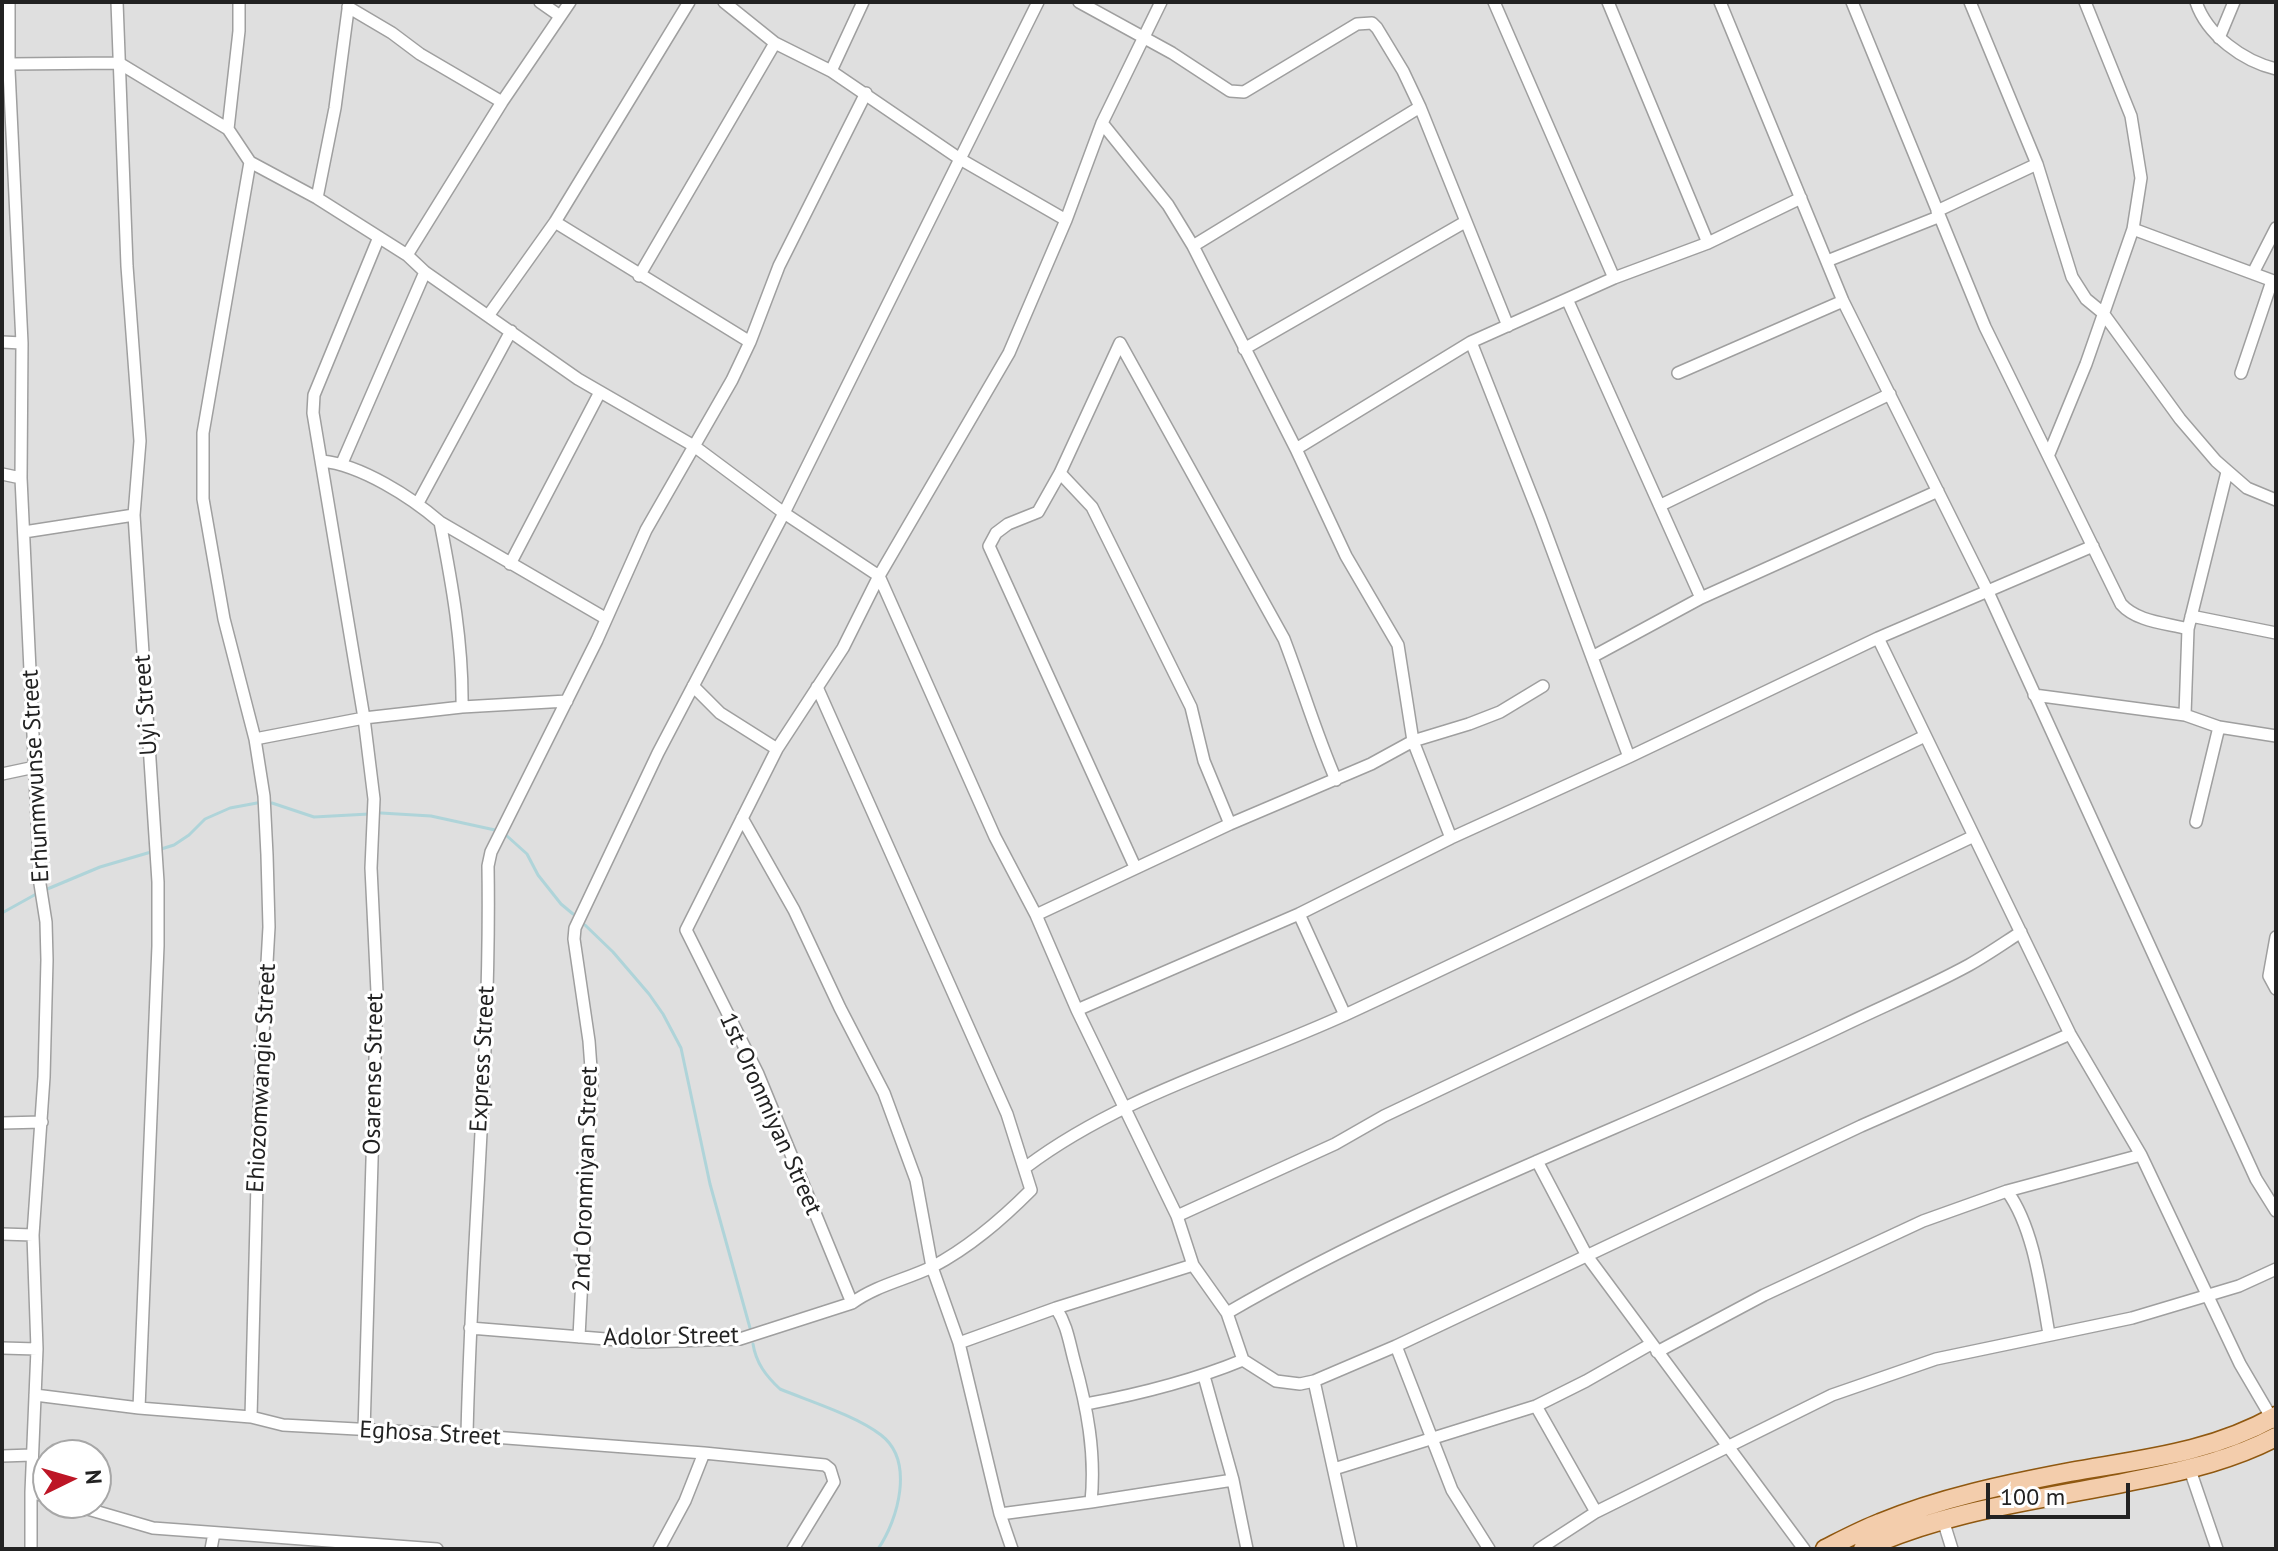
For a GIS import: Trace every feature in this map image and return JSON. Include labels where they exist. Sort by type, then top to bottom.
[{"type":"main road","points":[[1863,1549],[1888,1537],[1965,1513],[2190,1470],[2260,1446],[2275,1424]]},
{"type":"main road","points":[[1825,1549],[1882,1522],[1961,1497],[2069,1473],[2171,1456],[2275,1424]]},
{"type":"street","name":"Erhunmwunse Street","points":[[9,2],[7,68],[22,343],[21,478],[40,885],[47,960],[42,1122],[33,1235],[37,1349],[33,1439]]},
{"type":"street","name":"Uyi Street","points":[[117,2],[127,266],[140,441],[134,515],[156,858],[158,946],[139,1408]]},
{"type":"street","points":[[228,129],[239,31],[239,2]]},
{"type":"street","points":[[540,2],[560,16]]},
{"type":"street","points":[[407,255],[502,102],[570,2]]},
{"type":"street","points":[[488,316],[555,222],[689,2]]},
{"type":"street","points":[[724,2],[740,6],[775,43],[831,71],[960,159],[1066,220]]},
{"type":"street","points":[[831,71],[863,2]]},
{"type":"street","name":"2nd Oronmiyan Street","points":[[579,1337],[592,1082],[575,928],[658,753],[784,513],[1038,2]]},
{"type":"street","points":[[1079,2],[1172,53],[1237,94],[1357,24],[1372,23],[1403,71],[1420,107],[1508,326]]},
{"type":"street","points":[[1012,1549],[1000,1514],[959,1343],[932,1267],[916,1180],[884,1093],[794,910],[742,818],[777,749],[843,648],[879,576],[1009,353],[1066,220],[1102,123],[1161,2]]},
{"type":"street","points":[[1494,2],[1614,278]]},
{"type":"street","points":[[1608,2],[1708,243]]},
{"type":"street","points":[[1720,2],[1843,301],[1988,592],[2256,1179],[2276,1211]]},
{"type":"street","points":[[1852,2],[1985,327],[2121,604],[2129,612],[2188,629]]},
{"type":"street","points":[[1970,2],[2037,164],[2072,277],[2086,299],[2103,313],[2180,419],[2227,472],[2247,488],[2276,500]]},
{"type":"street","points":[[2049,454],[2086,364],[2133,229],[2141,178],[2131,116],[2085,2]]},
{"type":"street","points":[[2196,2],[2200,15],[2219,38],[2260,65],[2276,69]]},
{"type":"street","points":[[2217,2],[2233,3],[2219,38]]},
{"type":"street","points":[[317,198],[335,108],[348,4],[420,54],[502,102]]},
{"type":"street","points":[[639,276],[775,43]]},
{"type":"street","points":[[7,68],[119,63],[228,129],[250,162],[317,198],[407,255],[425,272],[488,316],[600,392],[694,446],[784,513],[879,576],[995,837],[1036,915],[1077,1010],[1177,1216],[1193,1265],[1227,1313],[1243,1360],[1276,1381],[1288,1385],[1314,1381],[1396,1346],[1861,1126],[2070,1034]]},
{"type":"street","name":"Express Street","points":[[467,1435],[485,1025],[488,866],[491,852],[567,701],[646,530],[732,380],[779,266],[866,93]]},
{"type":"street","points":[[1193,246],[1420,107]]},
{"type":"street","points":[[1102,123],[1168,205],[1193,246],[1296,449],[1346,556],[1398,645],[1413,741],[1451,838]]},
{"type":"street","name":"Ehiozomwangie Street","points":[[250,162],[206,404],[203,486],[224,619],[255,739],[264,796],[269,927],[259,1105],[251,1417]]},
{"type":"street","points":[[1827,261],[1938,214],[2037,164]]},
{"type":"street","points":[[1296,449],[1471,342],[1614,278],[1708,243],[1801,198]]},
{"type":"street","points":[[555,222],[750,342]]},
{"type":"street","points":[[1244,349],[1465,222]]},
{"type":"street","points":[[2253,273],[2276,228]]},
{"type":"street","points":[[2133,229],[2274,282],[2241,373]]},
{"type":"street","name":"Osarense Street","points":[[364,1431],[377,992],[371,868],[374,799],[364,718],[313,413],[314,395],[379,237]]},
{"type":"street","points":[[342,463],[425,272]]},
{"type":"street","points":[[1567,299],[1701,598]]},
{"type":"street","points":[[1678,373],[1843,301]]},
{"type":"street","points":[[418,503],[511,331]]},
{"type":"street","points":[[2,342],[22,343]]},
{"type":"street","points":[[1471,342],[1629,757]]},
{"type":"street","points":[[1135,867],[989,546],[996,533],[1008,524],[1038,512],[1060,473],[1120,343],[1284,639],[1336,780]]},
{"type":"street","points":[[510,564],[600,392]]},
{"type":"street","points":[[1661,505],[1890,394]]},
{"type":"street","points":[[322,461],[342,463],[418,503],[440,522],[605,618]]},
{"type":"street","points":[[2185,715],[2188,629],[2227,472]]},
{"type":"street","points":[[1060,473],[1092,507],[1191,707],[1204,761],[1230,824]]},
{"type":"street","points":[[2,474],[21,478]]},
{"type":"street","points":[[1592,657],[1701,598],[1938,491]]},
{"type":"street","points":[[24,532],[134,515]]},
{"type":"street","points":[[440,522],[463,663],[462,707]]},
{"type":"street","points":[[1077,1010],[1299,914],[1451,838],[1878,638],[2093,546]]},
{"type":"street","points":[[2191,616],[2276,633]]},
{"type":"street","points":[[1878,638],[2070,1034],[2141,1155],[2206,1296],[2275,1424]]},
{"type":"street","points":[[693,686],[720,713],[777,749]]},
{"type":"street","points":[[1036,915],[1230,824],[1336,780],[1413,741],[1489,717],[1543,686]]},
{"type":"street","points":[[817,687],[1007,1114],[1026,1167],[1059,1142],[1124,1108],[1345,1015],[1925,736]]},
{"type":"street","points":[[2034,695],[2185,715],[2219,727],[2276,736]]},
{"type":"street","points":[[255,739],[364,718],[462,707],[567,701]]},
{"type":"street","points":[[2196,822],[2219,727]]},
{"type":"street","points":[[2,774],[35,767]]},
{"type":"street","name":"1st Oronmiyan Street","points":[[742,818],[686,930],[758,1074],[852,1303]]},
{"type":"street","points":[[1177,1216],[1335,1144],[1384,1116],[1974,836]]},
{"type":"street","points":[[1299,914],[1345,1015]]},
{"type":"street","points":[[1227,1313],[1368,1240],[1537,1161],[1734,1078],[1969,965],[2021,932]]},
{"type":"street","points":[[2276,937],[2269,969],[2271,982],[2276,989]]},
{"type":"street","points":[[2,1123],[42,1122]]},
{"type":"street","points":[[1334,1469],[1536,1406],[1923,1221],[2007,1191],[2141,1155]]},
{"type":"street","points":[[1537,1161],[1587,1256],[1804,1549]]},
{"type":"street","name":"Adolor Street","points":[[470,1328],[643,1342],[740,1339],[852,1303],[867,1292],[932,1267],[992,1229],[1031,1190],[1026,1167]]},
{"type":"street","points":[[2007,1191],[2019,1207],[2040,1281],[2049,1334]]},
{"type":"street","points":[[2,1234],[33,1235]]},
{"type":"street","points":[[959,1343],[1056,1308],[1193,1265]]},
{"type":"street","points":[[1539,1549],[1596,1512],[1832,1395],[1936,1359],[2132,1318],[2239,1286],[2276,1269]]},
{"type":"street","points":[[1056,1308],[1066,1324],[1086,1404],[1094,1473],[1091,1502]]},
{"type":"street","points":[[1396,1346],[1452,1490],[1489,1549]]},
{"type":"street","points":[[2,1348],[37,1349]]},
{"type":"street","points":[[1086,1404],[1204,1376],[1243,1360]]},
{"type":"street","points":[[1204,1376],[1233,1480],[1247,1549]]},
{"type":"street","points":[[1314,1381],[1351,1549]]},
{"type":"street","name":"Eghosa Street","points":[[35,1395],[251,1417],[283,1425],[467,1435],[825,1465],[830,1469],[834,1482],[793,1549]]},
{"type":"street","points":[[1536,1406],[1596,1512]]},
{"type":"street","points":[[659,1549],[685,1501],[704,1453]]},
{"type":"street","name":"Erhunmwunse Street","points":[[31,1549],[32,1455]]},
{"type":"street","points":[[2,1456],[32,1455]]},
{"type":"street","points":[[2190,1470],[2217,1549]]},
{"type":"street","points":[[1000,1514],[1233,1480]]},
{"type":"street","points":[[112,1516],[153,1528],[319,1545],[437,1549]]},
{"type":"street","points":[[1943,1520],[1952,1549]]},
{"type":"street","points":[[211,1549],[214,1533]]},
{"type":"shaded area","points":[[2,2],[2276,2],[2276,1549],[2,1549]]},
{"type":"waterway","points":[[158,850],[174,845],[205,819],[230,808],[257,803]]},
{"type":"waterway","points":[[272,803],[314,817],[369,814]]},
{"type":"waterway","points":[[381,813],[431,816],[495,830]]},
{"type":"waterway","points":[[507,836],[527,854],[538,875],[573,914]]},
{"type":"waterway","points":[[45,890],[100,867],[151,852]]},
{"type":"waterway","points":[[2,913],[38,893]]},
{"type":"waterway","points":[[585,925],[649,994],[681,1048],[710,1184],[750,1328]]},
{"type":"waterway","points":[[753,1344],[762,1369],[780,1389],[859,1421],[881,1435],[891,1446],[898,1460],[900,1491],[892,1523],[878,1549]]}]
